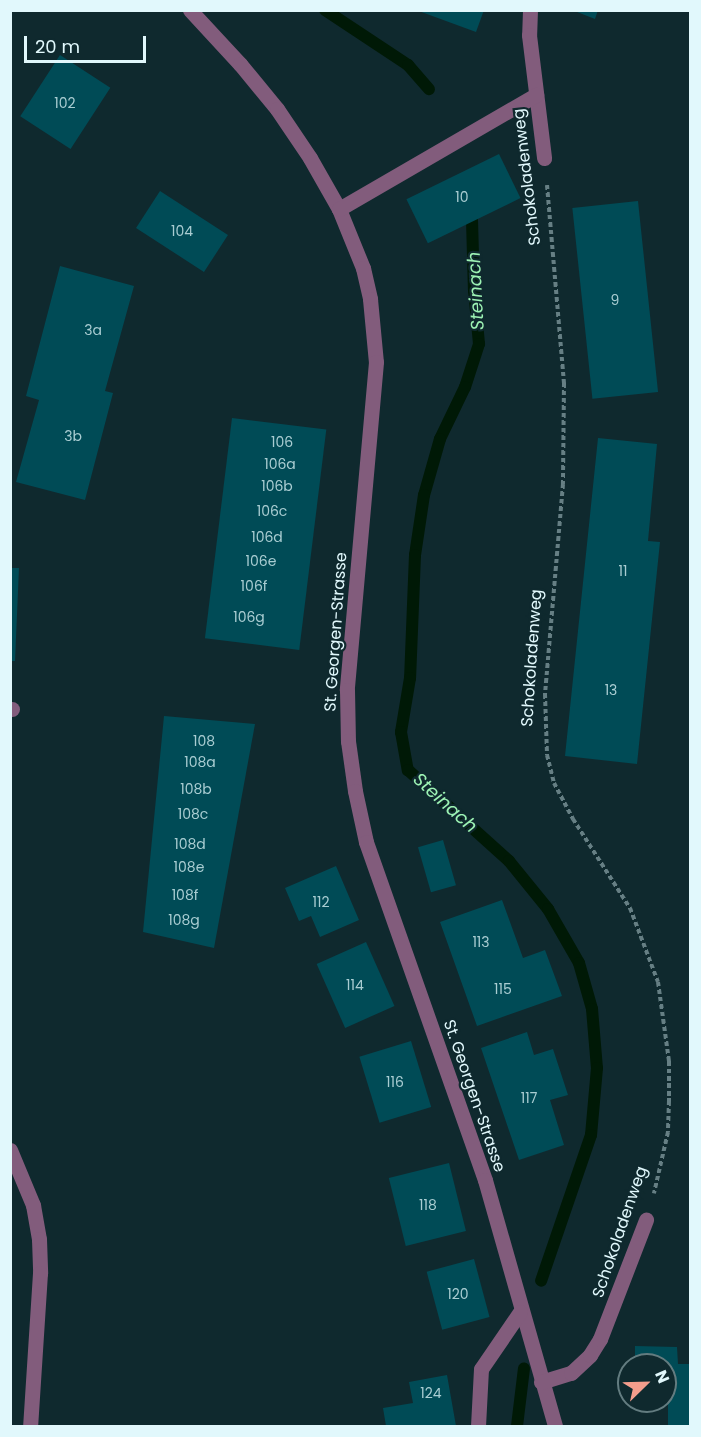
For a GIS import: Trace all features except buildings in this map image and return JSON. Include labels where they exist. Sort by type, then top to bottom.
[{"type":"street","name":"St. Georgen-Strasse","points":[[190,10],[240,64],[277,110],[310,158],[339,209],[352,238],[370,299],[376,362],[347,690],[348,741],[355,791],[366,842],[485,1180],[520,1311],[555,1426]]},
{"type":"street","name":"Schokoladenweg","points":[[530,10],[529,35],[544,158]]},
{"type":"street","points":[[339,209],[366,195],[446,145],[536,95]]},
{"type":"street","points":[[10,1150],[33,1205],[39,1239],[40,1273],[30,1426]]},
{"type":"street","name":"Schokoladenweg","points":[[541,1379],[571,1373],[590,1355],[600,1339],[646,1220]]},
{"type":"street","points":[[478,1426],[481,1369],[520,1311]]},
{"type":"path","name":"Schokoladenweg","points":[[544,158],[564,383],[563,484],[545,694],[547,754],[554,783],[573,819],[630,908],[658,982],[669,1061],[668,1132],[661,1172],[646,1220]]},
{"type":"waterway","name":"Steinach","points":[[325,10],[408,65],[429,89]]},
{"type":"waterway","name":"Steinach","points":[[472,220],[474,290],[479,344],[465,387],[440,439],[424,495],[415,555],[410,678],[401,732],[408,770],[509,861],[548,909],[579,963],[592,1009],[597,1068],[591,1135],[541,1281]]},
{"type":"waterway","name":"Steinach","points":[[517,1426],[524,1368]]}]
